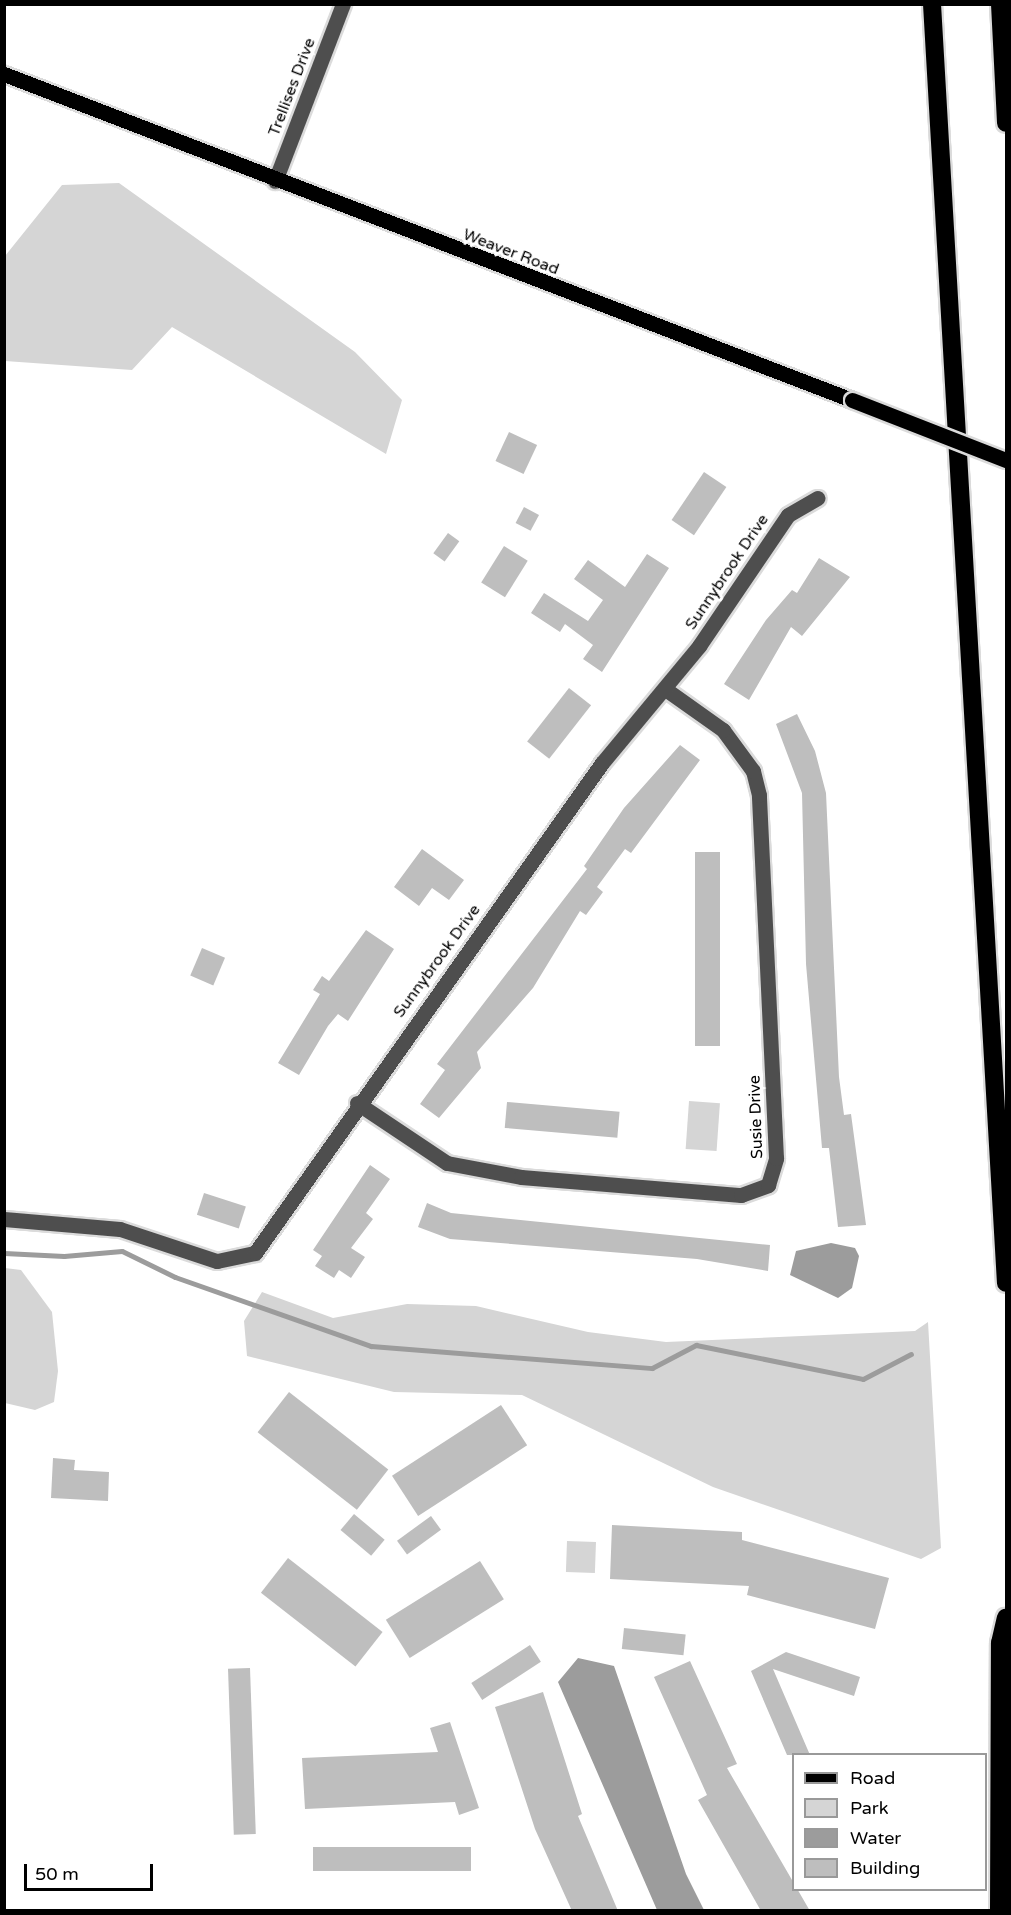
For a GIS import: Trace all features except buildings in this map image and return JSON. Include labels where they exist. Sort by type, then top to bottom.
[{"type":"highway","points":[[932,4],[1006,1283]]},
{"type":"highway","points":[[1000,4],[1006,123]]},
{"type":"highway","points":[[999,1911],[1000,1643],[1006,1618]]},
{"type":"main road","name":"Weaver Road","points":[[4,74],[275,181],[1006,460]]},
{"type":"street","name":"Trellises Drive","points":[[275,181],[343,4]]},
{"type":"street","name":"Sunnybrook Drive","points":[[4,1219],[120,1229],[217,1261],[245,1258],[264,1243],[357,1103],[602,763],[665,689],[788,514],[817,498]]},
{"type":"street","name":"Susie Drive","points":[[357,1103],[447,1163],[521,1177],[741,1195],[768,1185],[776,1158],[759,795],[753,771],[723,730],[665,689]]},
{"type":"green space","points":[[119,183],[355,352],[402,400],[386,454],[172,327],[132,370],[5,361],[5,256],[62,185]]},
{"type":"green space","points":[[689,1101],[720,1103],[717,1151],[686,1149]]},
{"type":"green space","points":[[5,1268],[21,1270],[52,1312],[58,1371],[54,1402],[35,1410],[5,1403]]},
{"type":"green space","points":[[262,1292],[333,1318],[407,1304],[476,1306],[588,1332],[666,1342],[915,1331],[928,1322],[941,1548],[921,1559],[713,1487],[522,1395],[394,1392],[247,1356],[244,1321]]},
{"type":"green space","points":[[567,1541],[596,1542],[595,1573],[566,1572]]},
{"type":"water","points":[[831,1243],[855,1248],[859,1256],[852,1288],[838,1298],[790,1275],[796,1251]]},
{"type":"water","points":[[578,1658],[614,1666],[686,1874],[704,1910],[657,1910],[558,1682]]},
{"type":"waterway","points":[[4,1253],[64,1256],[122,1251],[175,1277],[371,1346],[652,1368],[696,1345],[863,1379],[911,1354]]}]
